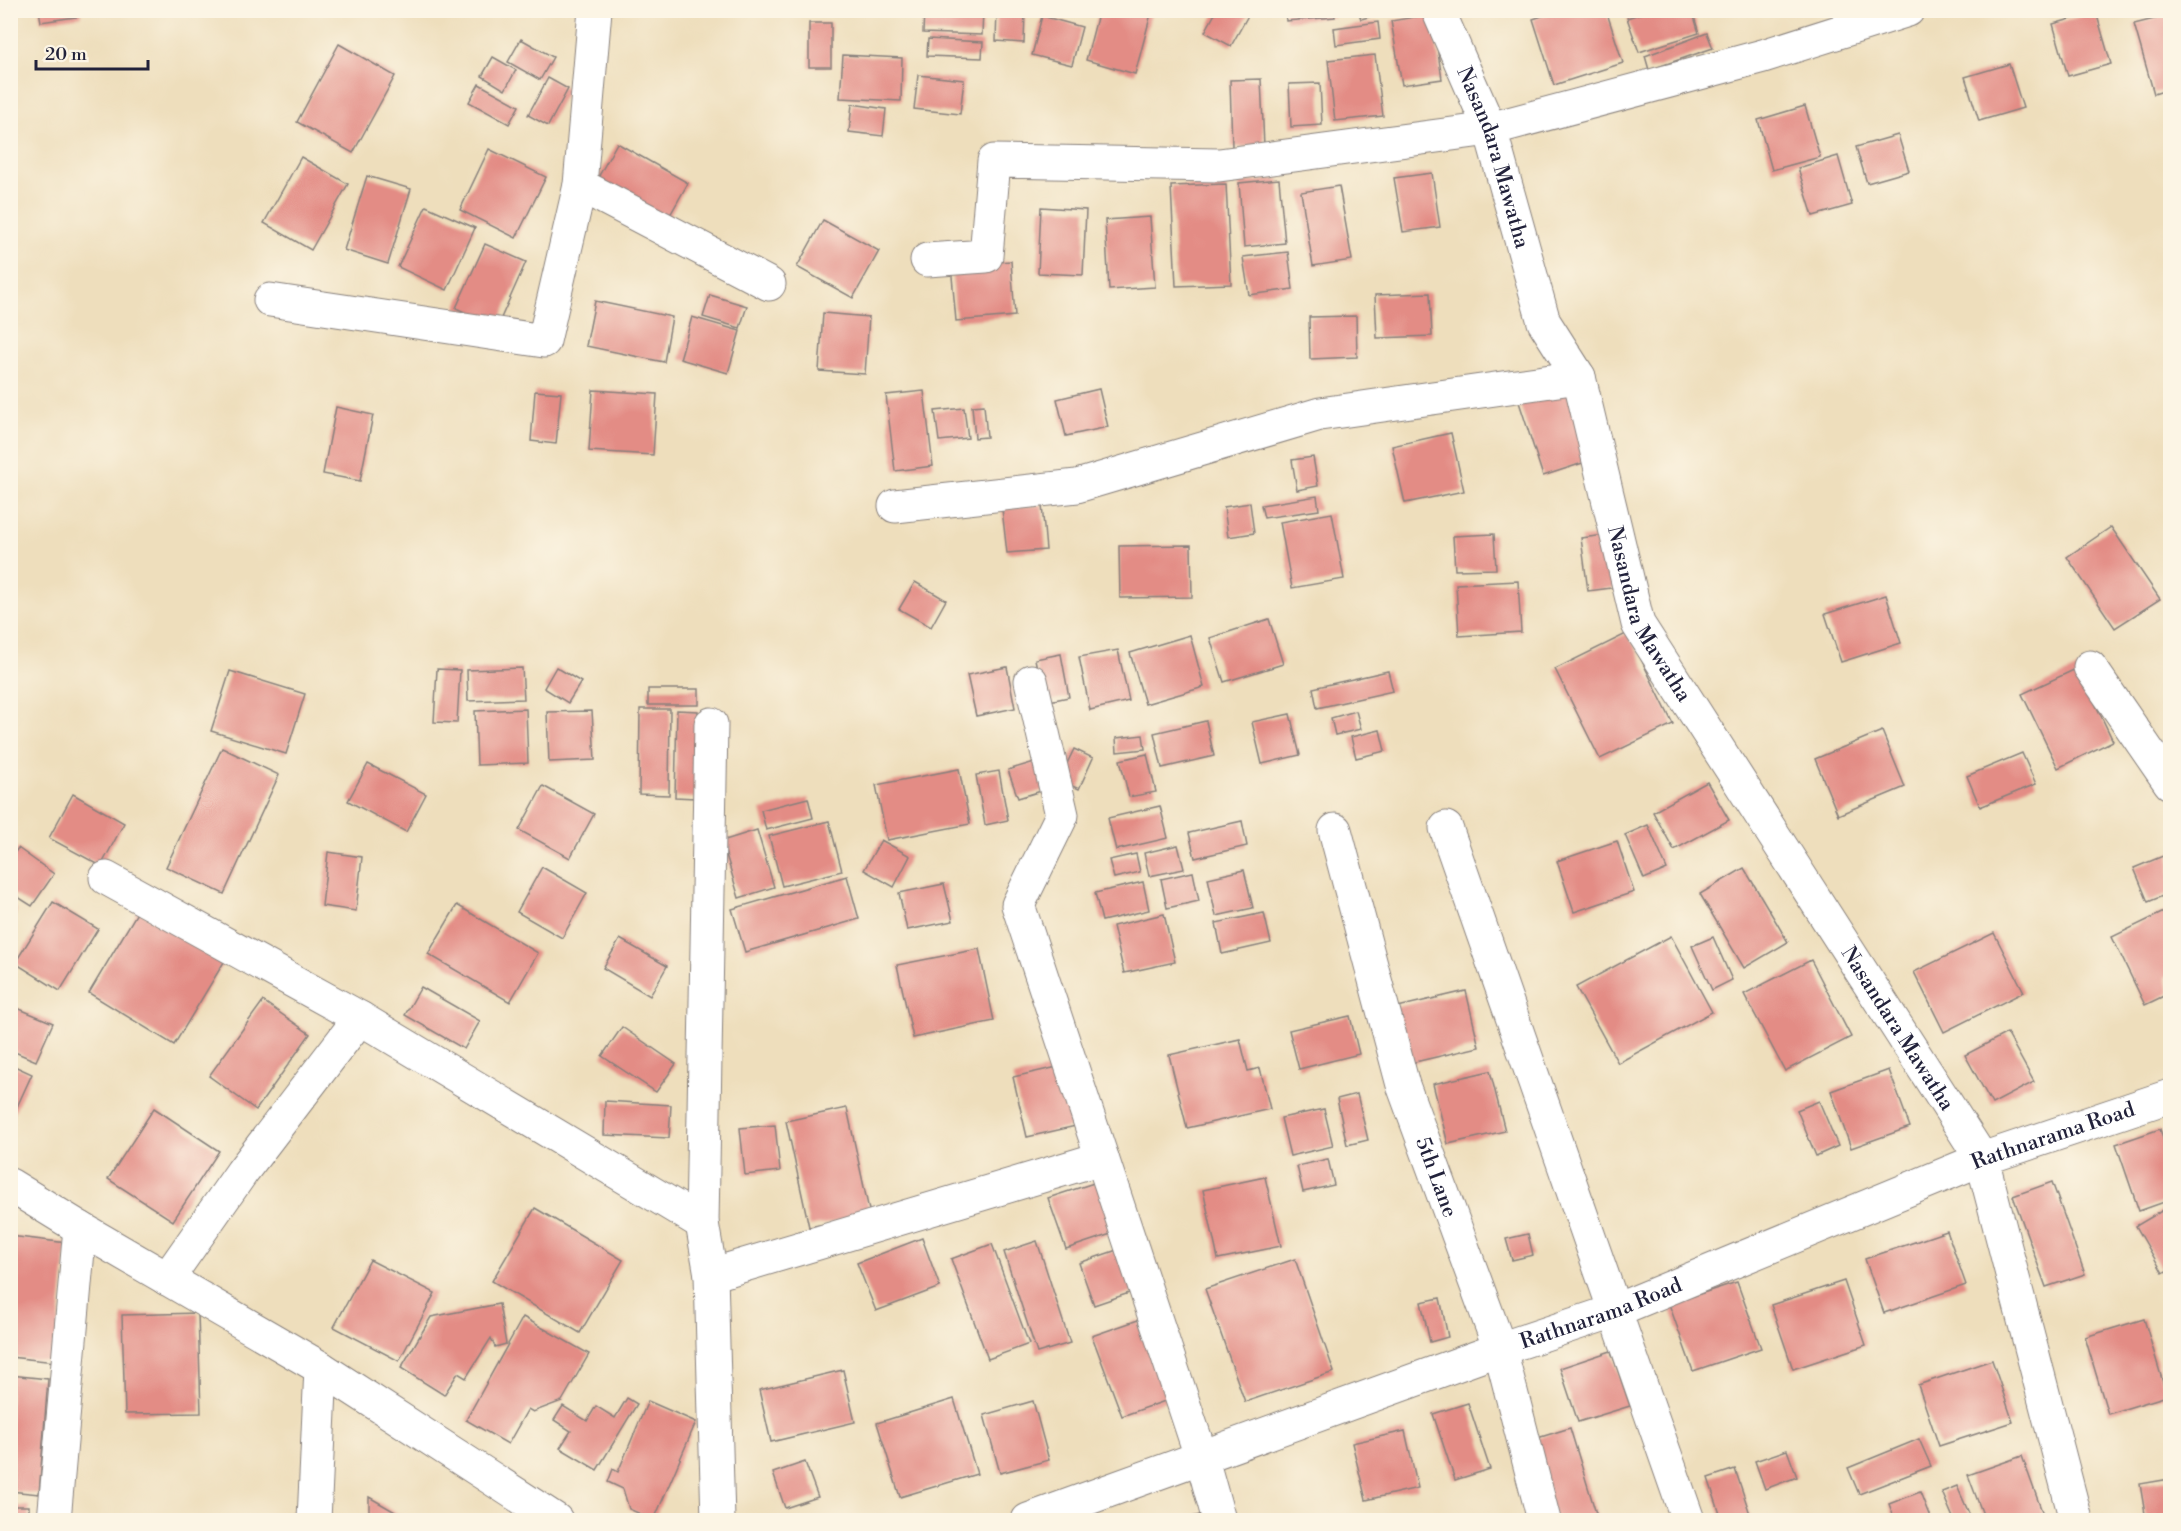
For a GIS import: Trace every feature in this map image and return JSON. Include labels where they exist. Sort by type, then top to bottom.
[{"type":"street","points":[[270,300],[544,340],[580,185],[595,10]]},
{"type":"street","name":"Nasandara Mawatha","points":[[1438,10],[1490,129],[1544,322],[1579,377],[1638,624],[1982,1159],[2076,1521]]},
{"type":"street","points":[[927,260],[986,256],[994,161],[1218,165],[1490,129],[1763,56],[1908,10]]},
{"type":"street","points":[[580,185],[769,284]]},
{"type":"street","points":[[896,506],[1077,486],[1320,414],[1579,377]]},
{"type":"street","points":[[2090,667],[2170,783]]},
{"type":"street","points":[[1031,681],[1062,814],[1018,905],[1202,1459],[1219,1521]]},
{"type":"street","points":[[711,724],[702,1223],[711,1275],[718,1521]]},
{"type":"street","points":[[1446,828],[1688,1521]]},
{"type":"street","name":"5th Lane","points":[[1335,830],[1402,1085],[1500,1349],[1545,1521]]},
{"type":"street","points":[[106,878],[360,1018],[702,1223]]},
{"type":"street","points":[[167,1279],[242,1172],[360,1018]]},
{"type":"street","name":"Rathnarama Road","points":[[1028,1521],[1500,1349],[1614,1311],[1982,1159],[2170,1096]]},
{"type":"street","points":[[711,1275],[1102,1158]]},
{"type":"street","points":[[10,1185],[321,1368],[555,1521]]},
{"type":"street","points":[[54,1521],[80,1228]]},
{"type":"street","points":[[314,1521],[321,1368]]},
{"type":"building","points":[[39,10],[81,10],[82,16],[41,22]]},
{"type":"building","points":[[924,10],[983,10],[982,35],[923,33]]},
{"type":"building","points":[[997,10],[1025,10],[1024,43],[996,41]]},
{"type":"building","points":[[1099,10],[1152,10],[1135,74],[1086,60]]},
{"type":"building","points":[[1217,10],[1251,10],[1231,46],[1205,32]]},
{"type":"building","points":[[1285,10],[1334,10],[1335,17],[1286,21]]},
{"type":"building","points":[[1358,10],[1390,10],[1390,11],[1361,19]]},
{"type":"building","points":[[1560,10],[1606,10],[1623,63],[1554,85],[1533,19]]},
{"type":"building","points":[[1651,10],[1692,10],[1699,33],[1639,52],[1627,18]]},
{"type":"building","points":[[2096,12],[2111,64],[2068,76],[2053,24]]},
{"type":"building","points":[[1432,14],[1442,79],[1402,85],[1391,21]]},
{"type":"building","points":[[2170,15],[2170,89],[2154,94],[2134,24]]},
{"type":"building","points":[[1042,16],[1082,27],[1072,65],[1032,55]]},
{"type":"building","points":[[1378,22],[1380,39],[1336,45],[1334,28]]},
{"type":"building","points":[[809,23],[831,23],[831,67],[809,67]]},
{"type":"building","points":[[1707,33],[1713,48],[1649,70],[1645,56]]},
{"type":"building","points":[[521,39],[553,57],[540,80],[508,62]]},
{"type":"building","points":[[928,39],[983,42],[982,58],[927,56]]},
{"type":"building","points":[[339,44],[395,76],[353,153],[297,122]]},
{"type":"building","points":[[843,55],[902,58],[901,101],[840,98]]},
{"type":"building","points":[[1375,55],[1383,116],[1335,121],[1328,60]]},
{"type":"building","points":[[493,57],[516,70],[505,90],[482,76]]},
{"type":"building","points":[[2009,64],[2023,108],[1979,121],[1965,77]]},
{"type":"building","points":[[918,75],[964,80],[960,114],[914,109]]},
{"type":"building","points":[[548,78],[568,89],[548,126],[528,115]]},
{"type":"building","points":[[1261,79],[1264,146],[1232,147],[1230,80]]},
{"type":"building","points":[[1320,83],[1322,125],[1291,127],[1289,84]]},
{"type":"building","points":[[479,84],[519,106],[509,124],[469,102]]},
{"type":"building","points":[[852,104],[886,109],[883,136],[849,132]]},
{"type":"building","points":[[2170,104],[2170,124],[2165,105]]},
{"type":"building","points":[[1805,106],[1820,157],[1772,170],[1758,120]]},
{"type":"building","points":[[1898,135],[1909,171],[1867,183],[1856,147]]},
{"type":"building","points":[[617,143],[688,183],[665,224],[594,185]]},
{"type":"building","points":[[489,149],[546,177],[516,238],[460,210]]},
{"type":"building","points":[[1838,156],[1852,205],[1813,216],[1798,168]]},
{"type":"building","points":[[301,157],[348,184],[311,250],[264,223]]},
{"type":"building","points":[[1432,173],[1440,227],[1403,232],[1394,178]]},
{"type":"building","points":[[367,176],[411,189],[388,264],[344,250]]},
{"type":"building","points":[[1279,179],[1285,243],[1244,247],[1239,183]]},
{"type":"building","points":[[1226,184],[1231,284],[1176,286],[1171,186]]},
{"type":"building","points":[[1339,186],[1352,260],[1313,266],[1301,192]]},
{"type":"building","points":[[426,206],[475,228],[447,290],[398,267]]},
{"type":"building","points":[[1041,207],[1086,210],[1083,275],[1038,273]]},
{"type":"building","points":[[1150,217],[1155,287],[1109,290],[1105,220]]},
{"type":"building","points":[[823,220],[879,251],[853,298],[797,267]]},
{"type":"building","points":[[485,244],[526,262],[497,327],[456,308]]},
{"type":"building","points":[[1288,252],[1293,289],[1249,295],[1243,257]]},
{"type":"building","points":[[1011,261],[1015,316],[956,321],[951,265]]},
{"type":"building","points":[[1430,293],[1432,336],[1377,338],[1375,295]]},
{"type":"building","points":[[710,295],[747,306],[740,328],[703,317]]},
{"type":"building","points":[[595,301],[672,317],[664,362],[586,346]]},
{"type":"building","points":[[823,313],[869,317],[865,374],[819,371]]},
{"type":"building","points":[[1356,316],[1357,357],[1310,359],[1309,317]]},
{"type":"building","points":[[692,317],[740,331],[728,373],[680,359]]},
{"type":"building","points":[[1573,384],[1598,458],[1543,476],[1519,402]]},
{"type":"building","points":[[1099,389],[1108,427],[1066,436],[1057,399]]},
{"type":"building","points":[[593,390],[657,394],[653,455],[589,451]]},
{"type":"building","points":[[535,391],[561,393],[556,444],[531,441]]},
{"type":"building","points":[[924,391],[933,466],[895,471],[886,395]]},
{"type":"building","points":[[984,405],[987,437],[975,438],[972,406]]},
{"type":"building","points":[[336,407],[373,415],[360,481],[323,474]]},
{"type":"building","points":[[964,408],[968,438],[939,441],[935,411]]},
{"type":"building","points":[[1451,433],[1464,491],[1405,503],[1392,446]]},
{"type":"building","points":[[1313,457],[1318,486],[1297,490],[1292,460]]},
{"type":"building","points":[[1317,496],[1319,510],[1264,518],[1261,505]]},
{"type":"building","points":[[1250,503],[1254,533],[1228,537],[1224,507]]},
{"type":"building","points":[[1042,505],[1046,550],[1007,553],[1002,509]]},
{"type":"building","points":[[1332,513],[1344,579],[1292,588],[1280,522]]},
{"type":"building","points":[[2111,527],[2160,599],[2115,628],[2067,557]]},
{"type":"building","points":[[1494,534],[1496,569],[1455,570],[1453,536]]},
{"type":"building","points":[[1613,534],[1619,587],[1588,591],[1581,538]]},
{"type":"building","points":[[1191,545],[1192,597],[1120,598],[1119,546]]},
{"type":"building","points":[[1518,581],[1521,632],[1459,636],[1456,584]]},
{"type":"building","points":[[915,582],[946,600],[931,627],[899,609]]},
{"type":"building","points":[[1886,595],[1901,643],[1841,662],[1825,614]]},
{"type":"building","points":[[1269,619],[1283,664],[1224,682],[1210,638]]},
{"type":"building","points":[[1628,633],[1673,724],[1600,759],[1555,669]]},
{"type":"building","points":[[1190,635],[1204,687],[1145,704],[1130,653]]},
{"type":"building","points":[[1118,650],[1129,701],[1090,710],[1079,657]]},
{"type":"building","points":[[1061,654],[1069,697],[1044,702],[1035,659]]},
{"type":"building","points":[[556,667],[581,682],[568,703],[544,688]]},
{"type":"building","points":[[1007,667],[1015,708],[976,716],[967,675]]},
{"type":"building","points":[[522,668],[524,699],[468,701],[467,670]]},
{"type":"building","points":[[2078,668],[2113,741],[2058,768],[2022,694]]},
{"type":"building","points":[[437,669],[460,670],[457,723],[434,722]]},
{"type":"building","points":[[230,671],[305,694],[286,754],[211,731]]},
{"type":"building","points":[[1388,671],[1393,691],[1317,708],[1313,688]]},
{"type":"building","points":[[648,689],[699,689],[699,705],[648,705]]},
{"type":"building","points":[[526,709],[528,763],[477,765],[475,711]]},
{"type":"building","points":[[640,709],[670,709],[669,795],[639,794]]},
{"type":"building","points":[[677,710],[698,711],[695,798],[675,797]]},
{"type":"building","points":[[592,711],[595,760],[549,762],[547,712]]},
{"type":"building","points":[[1356,711],[1361,729],[1335,735],[1331,718]]},
{"type":"building","points":[[1290,714],[1300,755],[1262,764],[1252,722]]},
{"type":"building","points":[[1206,721],[1214,756],[1162,768],[1154,733]]},
{"type":"building","points":[[1380,730],[1385,751],[1356,758],[1351,737]]},
{"type":"building","points":[[1882,731],[1905,787],[1838,815],[1815,759]]},
{"type":"building","points":[[1143,735],[1145,749],[1117,752],[1116,738]]},
{"type":"building","points":[[222,748],[279,775],[224,894],[166,867]]},
{"type":"building","points":[[1074,749],[1093,758],[1079,789],[1059,780]]},
{"type":"building","points":[[2022,753],[2036,784],[1980,807],[1967,776]]},
{"type":"building","points":[[1147,754],[1156,792],[1129,797],[1120,760]]},
{"type":"building","points":[[1041,760],[1051,788],[1018,798],[1008,770]]},
{"type":"building","points":[[368,764],[426,794],[406,832],[348,801]]},
{"type":"building","points":[[959,769],[970,824],[887,840],[876,785]]},
{"type":"building","points":[[999,771],[1008,820],[985,825],[976,775]]},
{"type":"building","points":[[1707,782],[1729,820],[1674,850],[1653,812]]},
{"type":"building","points":[[543,786],[594,814],[570,858],[519,830]]},
{"type":"building","points":[[73,794],[124,823],[101,866],[49,838]]},
{"type":"building","points":[[808,798],[813,818],[766,830],[761,810]]},
{"type":"building","points":[[1160,806],[1168,838],[1116,850],[1108,818]]},
{"type":"building","points":[[829,821],[842,871],[782,886],[769,836]]},
{"type":"building","points":[[1242,821],[1247,846],[1195,858],[1189,833]]},
{"type":"building","points":[[1648,825],[1667,869],[1644,879],[1625,835]]},
{"type":"building","points":[[757,830],[774,887],[739,898],[722,841]]},
{"type":"building","points":[[881,840],[910,856],[894,887],[864,870]]},
{"type":"building","points":[[1617,841],[1634,892],[1574,912],[1557,861]]},
{"type":"building","points":[[1178,845],[1184,869],[1149,876],[1144,853]]},
{"type":"building","points":[[18,848],[54,874],[32,906],[10,892],[10,859]]},
{"type":"building","points":[[328,852],[362,857],[356,911],[322,906]]},
{"type":"building","points":[[2170,853],[2170,893],[2148,902],[2134,868]]},
{"type":"building","points":[[1136,854],[1140,872],[1114,878],[1109,860]]},
{"type":"building","points":[[542,867],[587,893],[562,938],[517,912]]},
{"type":"building","points":[[1744,868],[1788,942],[1744,968],[1700,894]]},
{"type":"building","points":[[1244,870],[1253,908],[1216,916],[1208,878]]},
{"type":"building","points":[[1193,872],[1199,901],[1167,908],[1161,879]]},
{"type":"building","points":[[847,876],[859,919],[745,952],[732,909]]},
{"type":"building","points":[[1143,882],[1149,910],[1102,921],[1095,893]]},
{"type":"building","points":[[944,884],[953,921],[907,930],[899,893]]},
{"type":"building","points":[[53,902],[98,929],[60,991],[15,963]]},
{"type":"building","points":[[457,905],[538,953],[510,1002],[428,954]]},
{"type":"building","points":[[10,908],[17,909],[11,931],[10,931]]},
{"type":"building","points":[[2170,909],[2170,975],[2165,977],[2170,993],[2145,1005],[2112,937]]},
{"type":"building","points":[[138,911],[224,962],[174,1045],[89,993]]},
{"type":"building","points":[[1264,913],[1271,943],[1222,954],[1216,923]]},
{"type":"building","points":[[1164,914],[1175,962],[1124,973],[1113,926]]},
{"type":"building","points":[[1994,933],[2024,992],[1944,1032],[1914,972]]},
{"type":"building","points":[[1671,936],[1712,1012],[1618,1063],[1576,987]]},
{"type":"building","points":[[1713,937],[1732,980],[1712,990],[1692,946]]},
{"type":"building","points":[[620,939],[667,966],[650,996],[603,968]]},
{"type":"building","points":[[979,949],[994,1021],[913,1038],[897,965]]},
{"type":"building","points":[[1811,960],[1851,1037],[1785,1071],[1744,994]]},
{"type":"building","points":[[421,987],[480,1021],[464,1049],[405,1015]]},
{"type":"building","points":[[1466,991],[1479,1047],[1402,1065],[1389,1009]]},
{"type":"building","points":[[263,1001],[310,1034],[256,1110],[209,1076]]},
{"type":"building","points":[[10,1005],[53,1023],[36,1061],[10,1050]]},
{"type":"building","points":[[1350,1016],[1359,1054],[1299,1069],[1289,1030]]},
{"type":"building","points":[[622,1027],[676,1064],[656,1092],[602,1056]]},
{"type":"building","points":[[2007,1033],[2034,1082],[1992,1104],[1965,1055]]},
{"type":"building","points":[[1240,1039],[1248,1071],[1260,1068],[1270,1109],[1187,1128],[1169,1055]]},
{"type":"building","points":[[10,1064],[32,1074],[10,1122]]},
{"type":"building","points":[[1062,1066],[1076,1126],[1027,1137],[1013,1077]]},
{"type":"building","points":[[1889,1070],[1910,1127],[1851,1148],[1831,1091]]},
{"type":"building","points":[[1490,1071],[1505,1131],[1448,1144],[1433,1084]]},
{"type":"building","points":[[1357,1094],[1368,1140],[1347,1145],[1337,1099]]},
{"type":"building","points":[[605,1101],[671,1105],[669,1138],[604,1135]]},
{"type":"building","points":[[1819,1101],[1838,1146],[1816,1156],[1797,1110]]},
{"type":"building","points":[[154,1108],[219,1151],[173,1221],[108,1179]]},
{"type":"building","points":[[847,1108],[870,1215],[809,1227],[786,1121]]},
{"type":"building","points":[[1324,1109],[1333,1146],[1290,1156],[1281,1118]]},
{"type":"building","points":[[775,1125],[780,1171],[745,1175],[740,1128]]},
{"type":"building","points":[[2160,1129],[2170,1161],[2170,1200],[2139,1211],[2116,1144]]},
{"type":"building","points":[[1328,1159],[1334,1185],[1303,1192],[1297,1166]]},
{"type":"building","points":[[1265,1177],[1281,1246],[1218,1259],[1203,1190]]},
{"type":"building","points":[[1103,1180],[1120,1231],[1066,1249],[1048,1198]]},
{"type":"building","points":[[2052,1182],[2085,1274],[2046,1287],[2013,1196]]},
{"type":"building","points":[[2170,1206],[2170,1269],[2163,1273],[2136,1226]]},
{"type":"building","points":[[535,1208],[623,1260],[580,1333],[492,1281]]},
{"type":"building","points":[[1947,1231],[1966,1285],[1884,1313],[1865,1259]]},
{"type":"building","points":[[1528,1234],[1533,1255],[1512,1260],[1506,1239]]},
{"type":"building","points":[[10,1236],[67,1243],[55,1362],[10,1357]]},
{"type":"building","points":[[922,1238],[940,1287],[876,1311],[857,1263]]},
{"type":"building","points":[[1037,1241],[1070,1343],[1037,1353],[1004,1252]]},
{"type":"building","points":[[992,1244],[1029,1344],[988,1359],[951,1259]]},
{"type":"building","points":[[1120,1249],[1135,1291],[1094,1305],[1079,1263]]},
{"type":"building","points":[[1295,1259],[1334,1372],[1245,1402],[1205,1289]]},
{"type":"building","points":[[370,1260],[435,1293],[399,1361],[334,1327]]},
{"type":"building","points":[[1844,1281],[1866,1345],[1793,1369],[1771,1305]]},
{"type":"building","points":[[1737,1282],[1761,1348],[1693,1371],[1669,1304]]},
{"type":"building","points":[[1440,1298],[1448,1337],[1430,1342],[1421,1302]]},
{"type":"building","points":[[499,1304],[506,1344],[495,1347],[491,1338],[466,1378],[458,1373],[444,1395],[401,1368],[431,1317]]},
{"type":"building","points":[[198,1313],[201,1413],[125,1414],[122,1315]]},
{"type":"building","points":[[523,1317],[589,1354],[562,1401],[533,1412],[528,1409],[508,1444],[466,1420]]},
{"type":"building","points":[[2144,1319],[2167,1396],[2108,1414],[2085,1337]]},
{"type":"building","points":[[1138,1320],[1168,1400],[1122,1416],[1092,1336]]},
{"type":"building","points":[[1611,1351],[1630,1406],[1578,1422],[1560,1368]]},
{"type":"building","points":[[1992,1360],[2013,1422],[1939,1446],[1918,1385]]},
{"type":"building","points":[[843,1370],[855,1422],[771,1442],[759,1390]]},
{"type":"building","points":[[10,1375],[48,1379],[39,1494],[10,1491]]},
{"type":"building","points":[[627,1398],[637,1404],[597,1470],[560,1448],[571,1431],[554,1420],[563,1406],[587,1421],[596,1406],[615,1418]]},
{"type":"building","points":[[954,1399],[977,1474],[900,1497],[877,1423]]},
{"type":"building","points":[[648,1401],[696,1422],[654,1520],[629,1509],[623,1489],[608,1482],[613,1469],[618,1472]]},
{"type":"building","points":[[1033,1401],[1049,1460],[1000,1473],[984,1415]]},
{"type":"building","points":[[1468,1403],[1490,1469],[1455,1480],[1433,1414]]},
{"type":"building","points":[[1570,1428],[1598,1520],[1555,1520],[1531,1440]]},
{"type":"building","points":[[1405,1431],[1418,1488],[1366,1500],[1352,1443]]},
{"type":"building","points":[[1919,1439],[1931,1466],[1859,1494],[1848,1468]]},
{"type":"building","points":[[1787,1450],[1797,1477],[1765,1489],[1755,1461]]},
{"type":"building","points":[[2022,1456],[2045,1520],[1985,1520],[1968,1475]]},
{"type":"building","points":[[805,1462],[818,1497],[785,1508],[773,1473]]},
{"type":"building","points":[[1735,1469],[1752,1520],[1722,1520],[1708,1478]]},
{"type":"building","points":[[2170,1479],[2170,1520],[2146,1520],[2140,1484]]},
{"type":"building","points":[[1957,1486],[1972,1520],[1954,1520],[1942,1492]]},
{"type":"building","points":[[1920,1492],[1931,1520],[1895,1520],[1889,1504]]},
{"type":"building","points":[[369,1497],[409,1520],[369,1520]]},
{"type":"building","points":[[10,1506],[29,1506],[29,1520],[10,1520]]},
{"type":"building","points":[[1209,1513],[1211,1520],[1179,1520]]}]
